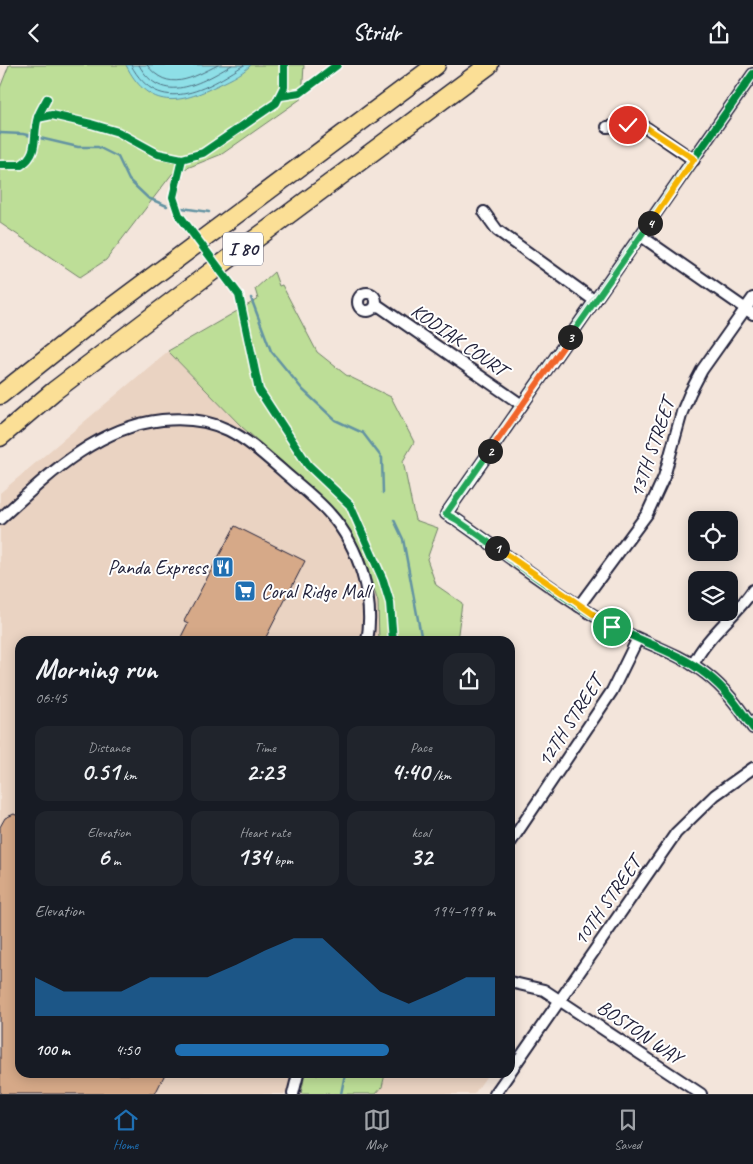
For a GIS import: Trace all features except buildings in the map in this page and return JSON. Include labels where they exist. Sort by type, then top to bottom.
[{"type":"highway","name":"I 80","points":[[0,395],[88,325],[436,65]]},
{"type":"highway","name":"I 80","points":[[0,437],[54,391],[489,65]]},
{"type":"street","points":[[753,74],[446,514],[612,627],[693,665],[722,687],[753,728]]},
{"type":"street","points":[[607,127],[628,125],[647,128],[694,159]]},
{"type":"street","points":[[484,212],[496,230],[595,301]]},
{"type":"street","points":[[641,236],[749,312]]},
{"type":"street","name":"13TH STREET","points":[[579,605],[647,514],[664,477],[682,412],[690,393],[702,370],[749,312],[753,298]]},
{"type":"street","name":"KODIAK COURT","points":[[376,304],[522,405]]},
{"type":"street","points":[[0,519],[55,471],[84,449],[119,430],[160,420],[178,419],[210,423],[244,437],[332,515],[362,572],[368,604],[366,636]]},
{"type":"street","points":[[693,665],[704,647],[753,590]]},
{"type":"street","name":"12TH STREET","points":[[515,836],[612,691],[638,640]]},
{"type":"street","name":"10TH STREET","points":[[515,1064],[676,833],[715,795],[753,767]]},
{"type":"street","name":"BOSTON WAY","points":[[515,983],[544,990],[701,1094]]},
{"type":"street","points":[[293,1094],[297,1078]]},
{"type":"street","name":"10TH STREET","points":[[495,1094],[506,1078]]},
{"type":"shaded area","points":[[168,351],[242,427],[334,509],[363,554],[378,602],[379,636],[15,636],[15,1078],[304,1078],[301,1094],[0,1094],[0,493]]},
{"type":"shaded area","points":[[377,1078],[485,1078],[474,1094],[374,1094]]},
{"type":"green space","points":[[9,65],[304,65],[302,98],[222,154],[172,174],[106,260],[80,277],[0,223],[0,88]]},
{"type":"green space","points":[[274,272],[279,286],[282,285],[317,352],[346,375],[391,397],[414,442],[403,461],[415,520],[438,528],[427,559],[436,585],[462,603],[458,636],[379,636],[378,602],[363,554],[334,509],[242,427],[168,351],[258,299],[255,289]]},
{"type":"green space","points":[[304,1078],[384,1078],[382,1087],[376,1094],[301,1094]]},
{"type":"water","points":[[126,65],[251,65],[229,80],[200,93],[175,99],[164,99],[143,89],[134,79]]},
{"type":"waterway","points":[[0,133],[23,134],[78,147],[98,147],[118,157],[129,180],[148,198],[167,206]]},
{"type":"waterway","points":[[182,208],[209,212]]},
{"type":"waterway","points":[[251,298],[271,351],[303,390],[335,420],[363,433],[382,458],[383,493]]},
{"type":"waterway","points":[[394,520],[403,539],[421,636]]},
{"type":"waterway","points":[[341,1094],[344,1078]]},
{"type":"cycle path","points":[[38,118],[52,115],[91,124],[118,132],[158,154],[182,159],[203,153],[276,103],[284,87],[284,65]]},
{"type":"cycle path","points":[[281,96],[300,93],[337,65]]},
{"type":"cycle path","points":[[753,74],[446,514],[544,583],[611,626],[694,665],[726,692],[753,728]]},
{"type":"cycle path","points":[[0,165],[21,165],[31,155],[36,124],[47,99]]},
{"type":"cycle path","points":[[182,159],[173,197],[179,215],[239,295],[259,390],[308,465],[350,505],[383,580],[390,603],[393,636]]},
{"type":"place","name":"Panda Express","points":[[223,567]]},
{"type":"place","name":"Coral Ridge Mall","points":[[245,591]]},
{"type":"route","points":[[612,627],[446,514],[694,159],[647,128],[628,125]]}]
